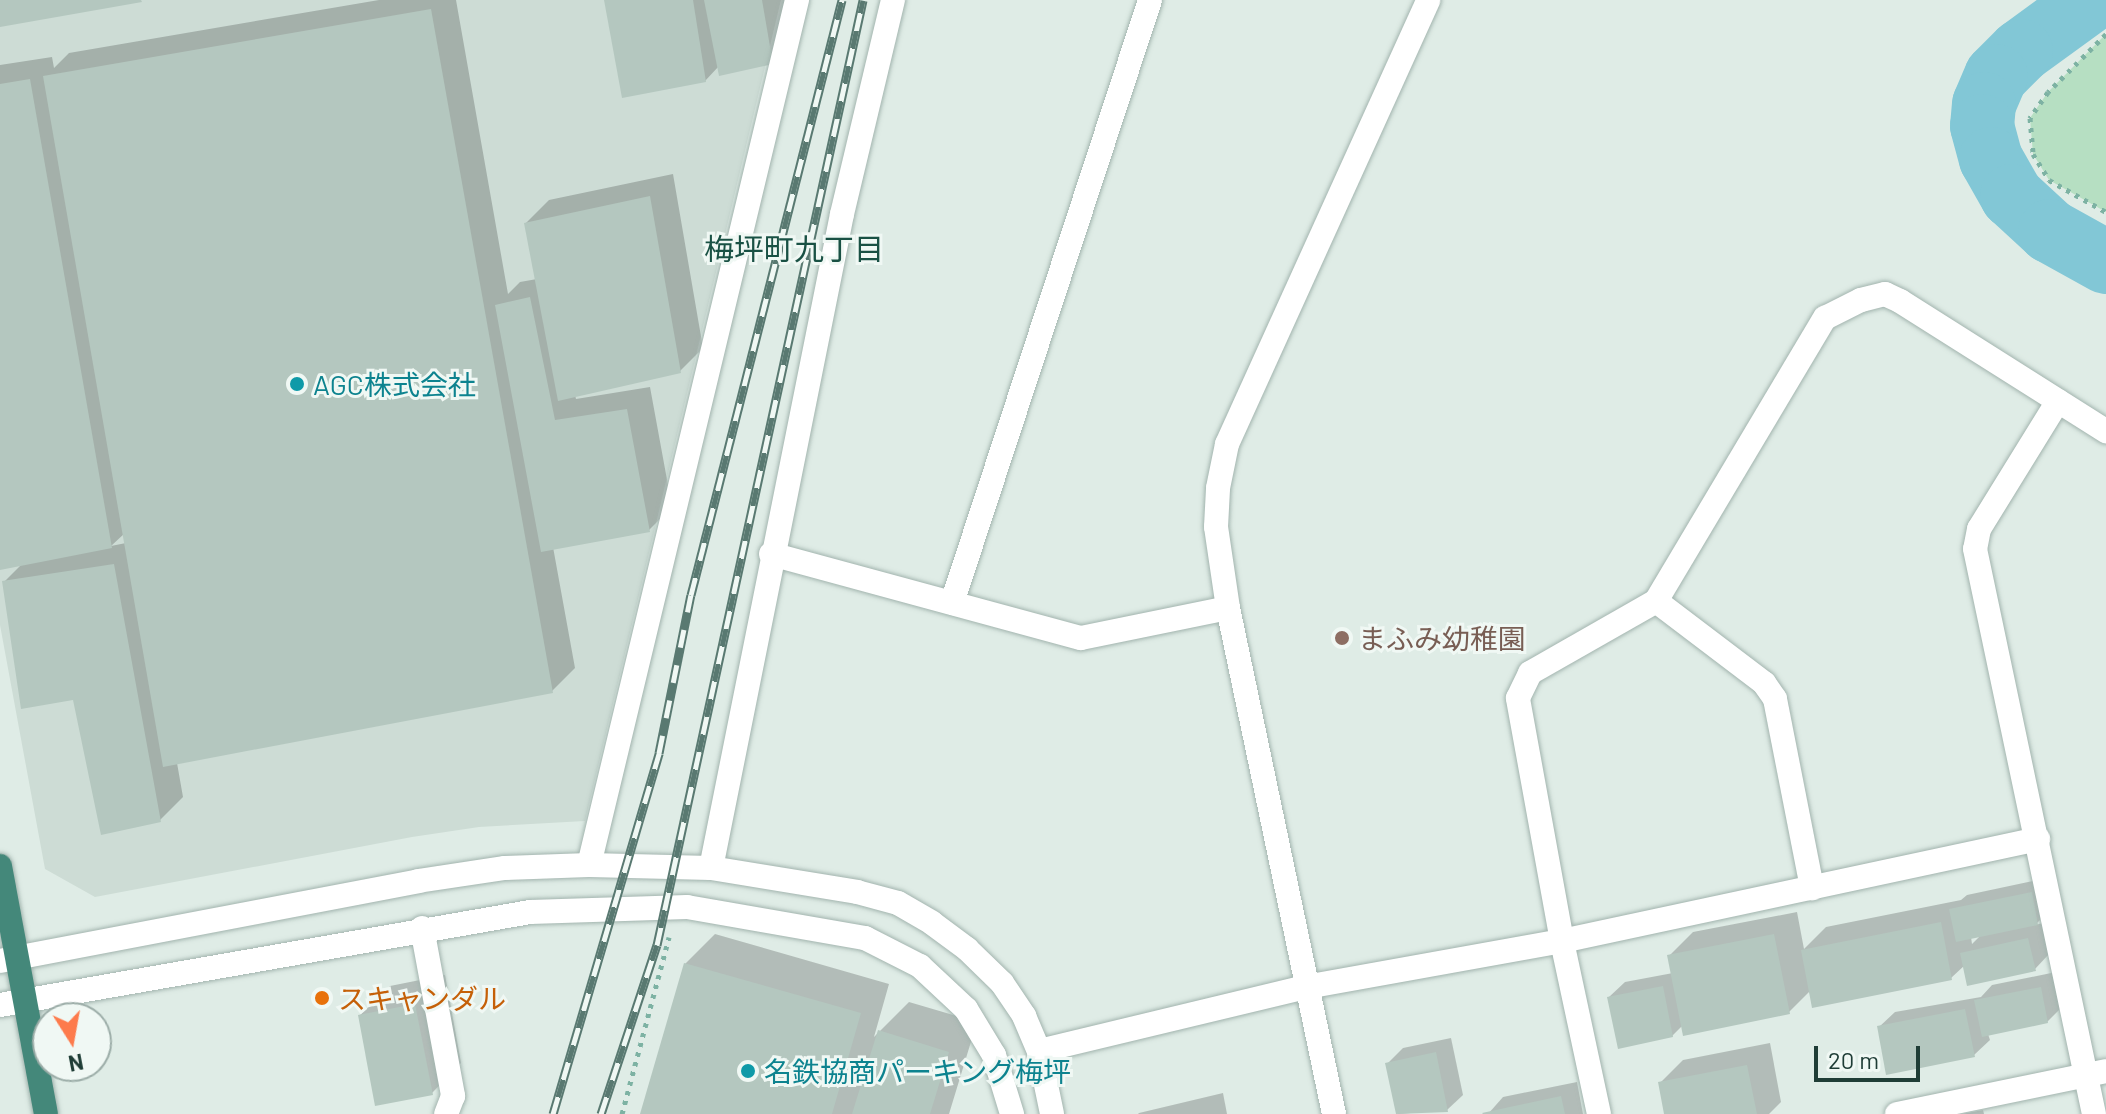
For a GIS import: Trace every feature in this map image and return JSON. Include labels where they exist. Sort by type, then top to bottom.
[{"type":"highway","points":[[0,866],[9,959],[25,1000],[46,1114]]},
{"type":"street","points":[[589,865],[797,0]]},
{"type":"street","points":[[711,868],[771,554],[842,214],[893,0]]},
{"type":"street","points":[[952,603],[1150,0]]},
{"type":"street","points":[[1334,1114],[1228,608],[1216,527],[1218,488],[1227,444],[1428,0]]},
{"type":"street","points":[[1599,1114],[1562,941],[1518,698],[1530,673],[1656,601],[1825,318],[1861,300],[1885,294],[2106,431]]},
{"type":"street","points":[[2058,401],[1979,529],[1975,549],[2038,839],[2096,1073],[2094,1114]]},
{"type":"street","points":[[771,554],[1081,638],[1228,608]]},
{"type":"street","points":[[1656,601],[1764,683],[1775,699],[1812,888]]},
{"type":"street","points":[[1039,1051],[1306,987],[1562,941],[2038,839]]},
{"type":"street","points":[[9,959],[418,881],[505,868],[589,865],[711,868],[857,892],[898,903],[967,949],[1002,983],[1024,1016],[1039,1051],[1052,1114]]},
{"type":"street","points":[[0,1005],[422,928],[530,912],[687,907],[865,938],[920,966],[966,1009],[994,1055],[1012,1114]]},
{"type":"street","points":[[422,928],[453,1096],[446,1114]]},
{"type":"street","points":[[1897,1114],[2096,1073]]},
{"type":"path","points":[[2106,34],[2048,92],[2030,118],[2033,154],[2049,180],[2106,212]]},
{"type":"path","points":[[622,1114],[670,934]]},
{"type":"shaded area","points":[[0,0],[781,0],[585,821],[479,827],[412,837],[95,897],[45,869],[0,625]]},
{"type":"green space","points":[[2106,34],[2106,212],[2049,180],[2033,154],[2030,118],[2048,92]]},
{"type":"building","points":[[0,0],[141,0],[142,2],[0,27]]},
{"type":"building","points":[[604,0],[693,0],[706,82],[622,98]]},
{"type":"building","points":[[704,0],[762,0],[773,64],[719,76]]},
{"type":"building","name":"AGC株式会社","points":[[431,9],[553,693],[163,767],[43,76]]},
{"type":"building","points":[[30,79],[112,548],[0,570],[0,84]]},
{"type":"building","points":[[650,196],[681,373],[558,401],[524,223]]},
{"type":"building","points":[[530,297],[555,420],[627,409],[650,532],[541,552],[495,305]]},
{"type":"building","points":[[114,564],[161,822],[101,835],[73,700],[21,709],[2,581]]},
{"type":"building","points":[[2032,892],[2038,925],[1956,942],[1949,909]]},
{"type":"building","points":[[1941,922],[1952,980],[1812,1008],[1801,950]]},
{"type":"building","points":[[1774,934],[1790,1014],[1683,1036],[1667,955]]},
{"type":"building","points":[[2028,938],[2036,971],[1967,986],[1960,953]]},
{"type":"building","name":"名鉄協商パーキング梅坪","points":[[684,963],[861,1013],[832,1114],[640,1114]]},
{"type":"building","points":[[1663,986],[1673,1037],[1618,1049],[1607,997]]},
{"type":"building","points":[[2041,987],[2048,1023],[1982,1037],[1974,1000]]},
{"type":"building","points":[[415,1004],[433,1095],[375,1106],[358,1015]]},
{"type":"building","points":[[1965,1009],[1975,1057],[1886,1075],[1877,1026]]},
{"type":"building","points":[[878,1030],[949,1052],[930,1114],[852,1114]]},
{"type":"building","points":[[1436,1052],[1448,1112],[1396,1114],[1385,1063]]},
{"type":"building","points":[[1747,1065],[1757,1114],[1664,1114],[1658,1082]]},
{"type":"building","points":[[1561,1096],[1565,1114],[1482,1113]]},
{"type":"waterway","points":[[2091,0],[2021,51],[1996,76],[1984,104],[1982,126],[1991,159],[2012,196],[2050,231],[2106,262]]},
{"type":"railway","points":[[553,1114],[659,753],[691,595],[842,0]]},
{"type":"railway","points":[[601,1114],[657,945],[863,0]]},
{"type":"place","name":"AGC株式会社","points":[[297,384]]},
{"type":"place","name":"まふみ幼稚園","points":[[1342,638]]},
{"type":"place","name":"スキャンダル","points":[[322,998]]},
{"type":"place","name":"名鉄協商パーキング梅坪","points":[[748,1071]]},
{"type":"district","name":"梅坪町九丁目","points":[[794,248]]}]
